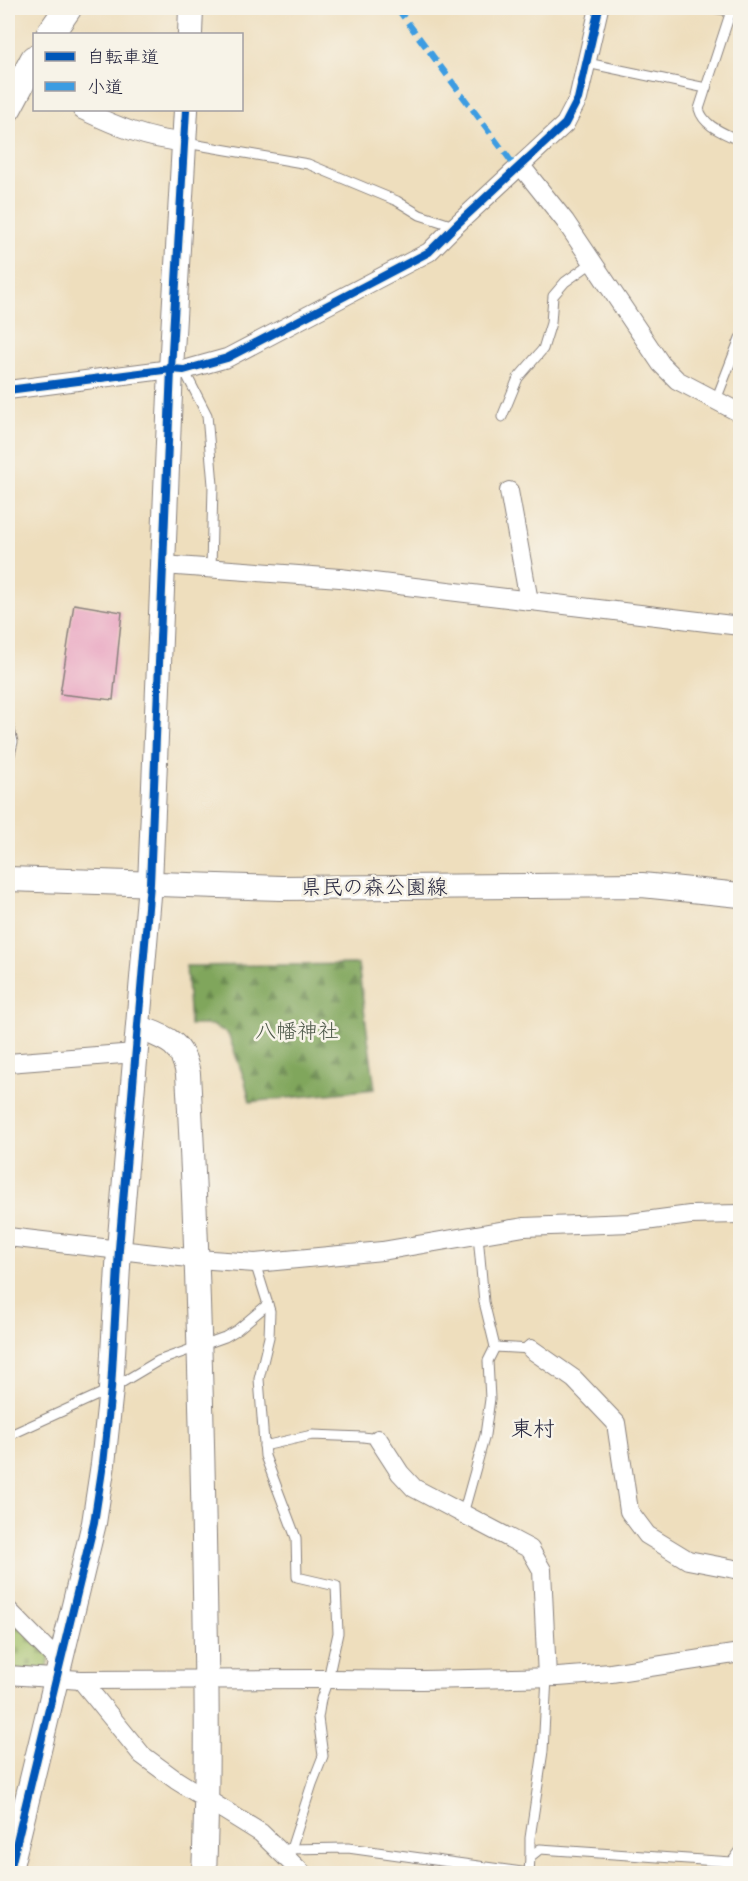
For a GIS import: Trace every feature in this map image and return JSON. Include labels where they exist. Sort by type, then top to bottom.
[{"type":"main road","points":[[51,33],[68,8]]},
{"type":"main road","points":[[8,108],[25,71]]},
{"type":"street","points":[[190,33],[191,8]]},
{"type":"street","points":[[8,390],[177,370],[227,358],[429,252],[565,124],[578,99],[599,8]]},
{"type":"street","points":[[87,111],[102,114],[136,133],[167,141],[184,142]]},
{"type":"street","points":[[9,1874],[66,1674],[94,1523],[111,1389],[119,1249],[150,884],[163,565],[177,370],[186,111]]},
{"type":"street","points":[[521,166],[565,221],[661,364],[677,380],[741,413]]},
{"type":"street","points":[[509,491],[529,601]]},
{"type":"street","points":[[163,565],[340,578],[741,626]]},
{"type":"street","name":"県民の森公園線","points":[[8,879],[280,888],[642,885],[741,895]]},
{"type":"street","points":[[138,1027],[165,1038],[177,1047],[185,1058],[188,1082],[202,1418],[207,1679],[207,1798],[204,1874]]},
{"type":"street","points":[[8,1063],[135,1053]]},
{"type":"street","points":[[8,1237],[197,1259],[255,1263],[382,1251],[524,1227],[630,1223],[690,1215],[741,1214]]},
{"type":"street","points":[[531,1349],[574,1379],[616,1423],[629,1511],[647,1535],[688,1560],[741,1570]]},
{"type":"street","points":[[378,1439],[400,1473],[414,1488],[530,1549],[542,1570],[547,1677]]},
{"type":"street","points":[[8,1610],[142,1755],[176,1780],[261,1833],[303,1874]]},
{"type":"street","points":[[8,1675],[421,1680],[547,1677],[611,1674],[741,1653]]},
{"type":"lane","points":[[713,8],[738,9],[699,109],[701,117],[710,126],[741,141]]},
{"type":"lane","points":[[586,63],[706,88]]},
{"type":"lane","points":[[184,142],[308,164],[396,201],[420,215],[455,226]]},
{"type":"lane","points":[[502,417],[518,378],[543,349],[551,323],[553,296],[565,282],[593,262]]},
{"type":"lane","points":[[716,400],[741,338]]},
{"type":"lane","points":[[177,370],[207,415],[213,485],[211,569]]},
{"type":"lane","points":[[8,723],[13,742],[8,763]]},
{"type":"lane","points":[[463,1514],[485,1435],[490,1398],[488,1361],[495,1347],[484,1302],[478,1235]]},
{"type":"lane","points":[[255,1263],[270,1311],[269,1337],[260,1379],[265,1456],[296,1538],[297,1577],[336,1586],[338,1633],[318,1718],[323,1756],[286,1858],[348,1848],[529,1873],[530,1838],[544,1742],[547,1677]]},
{"type":"lane","points":[[8,1436],[111,1389],[158,1361],[225,1337],[268,1304]]},
{"type":"lane","points":[[495,1347],[531,1349]]},
{"type":"lane","points":[[264,1446],[312,1435],[378,1439]]},
{"type":"lane","points":[[530,1857],[540,1849],[732,1862],[741,1851]]},
{"type":"green space","name":"八幡神社","points":[[358,964],[375,1089],[250,1102],[228,1034],[212,1025],[190,1025],[186,966]]},
{"type":"green space","points":[[8,1614],[50,1656],[45,1672],[8,1669]]},
{"type":"building","points":[[74,604],[122,612],[113,700],[60,694]]},
{"type":"building","points":[[8,1688],[11,1688],[13,1703],[8,1704]]},
{"type":"marked path","points":[[397,8],[517,169]]},
{"type":"cycle path","points":[[8,390],[171,369],[184,370],[227,358],[429,252],[565,124],[578,99],[599,8]]},
{"type":"cycle path","points":[[9,1874],[94,1523],[111,1389],[119,1249],[150,884],[171,369],[186,111]]},
{"type":"district","name":"東村","points":[[533,1428]]}]
